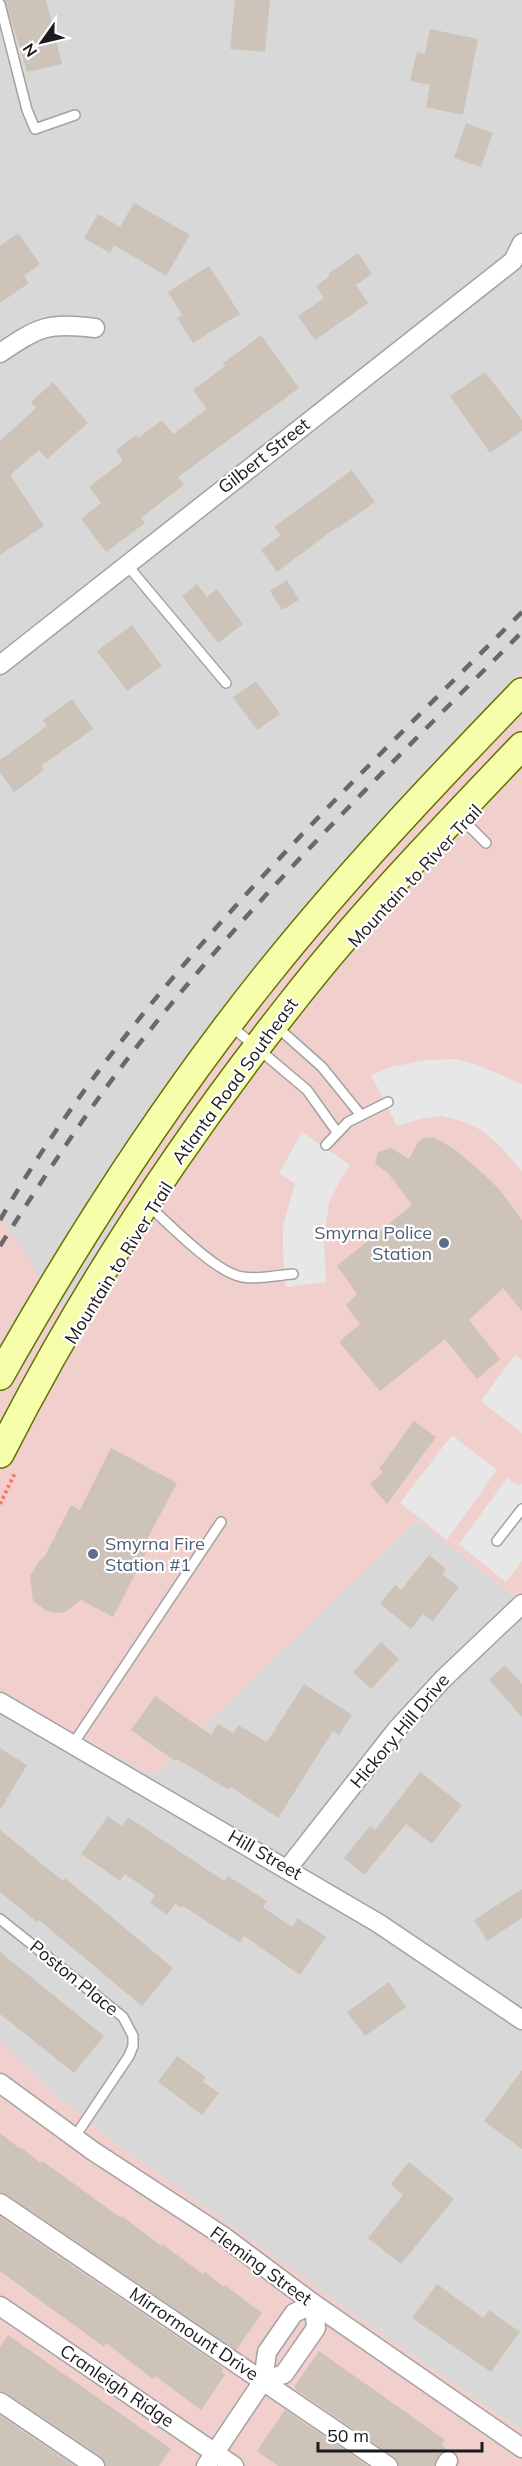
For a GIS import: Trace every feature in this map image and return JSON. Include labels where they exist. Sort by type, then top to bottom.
[{"type":"main road","name":"Atlanta Road Southeast","points":[[0,1376],[118,1179],[229,1024],[266,976],[365,859],[522,692]]},
{"type":"main road","name":"Atlanta Road Southeast","points":[[6,1448],[92,1288],[199,1126],[292,1001],[392,886],[522,746]]},
{"type":"street","name":"Gilbert Street","points":[[3,656],[127,565],[513,261],[522,243]]},
{"type":"street","points":[[0,353],[32,332],[62,324],[94,328]]},
{"type":"street","name":"Hickory Hill Drive","points":[[288,1869],[397,1729],[443,1679],[522,1604]]},
{"type":"street","name":"Hill Street","points":[[0,1702],[378,1923],[522,2020]]},
{"type":"street","name":"Fleming Street","points":[[0,2084],[74,2138],[223,2236],[314,2304],[522,2448]]},
{"type":"street","name":"Mirrormount Drive","points":[[0,2203],[388,2466]]},
{"type":"street","points":[[210,2459],[263,2380],[267,2352],[294,2313],[314,2304],[316,2328],[284,2374],[263,2380]]},
{"type":"street","name":"Cranleigh Ridge","points":[[0,2306],[210,2459],[234,2466]]},
{"type":"street","points":[[0,2402],[95,2466]]},
{"type":"lane","points":[[0,4],[27,110],[35,129],[75,115]]},
{"type":"lane","points":[[127,565],[226,683]]},
{"type":"lane","points":[[457,814],[486,843]]},
{"type":"lane","points":[[229,1024],[307,1090],[337,1132]]},
{"type":"lane","points":[[274,1025],[322,1067],[360,1114]]},
{"type":"lane","points":[[326,1145],[337,1132],[360,1114],[388,1102]]},
{"type":"lane","points":[[147,1204],[215,1264],[231,1274],[243,1278],[293,1274]]},
{"type":"lane","points":[[497,1541],[522,1509]]},
{"type":"lane","points":[[73,1744],[221,1522]]},
{"type":"lane","name":"Poston Place","points":[[0,1919],[113,2007],[130,2027],[133,2046],[129,2056],[74,2138]]},
{"type":"path","points":[[0,1504],[6,1448]]},
{"type":"shaded area","points":[[0,0],[522,0],[522,672],[496,699],[77,1332],[0,1217]]},
{"type":"shaded area","points":[[522,672],[522,1602],[417,1520],[154,1775],[0,1697],[0,1217],[78,1332],[160,1089],[262,963]]},
{"type":"shaded area","points":[[455,1059],[478,1065],[522,1084],[522,1171],[498,1144],[481,1130],[464,1122],[442,1116],[420,1119],[397,1126],[371,1075],[391,1067],[426,1060]]},
{"type":"shaded area","points":[[302,1132],[350,1165],[329,1203],[324,1239],[326,1282],[286,1287],[283,1226],[295,1183],[279,1174]]},
{"type":"shaded area","points":[[515,1355],[522,1360],[522,1433],[481,1401]]},
{"type":"shaded area","points":[[452,1435],[497,1470],[447,1540],[400,1503]]},
{"type":"shaded area","points":[[507,1478],[519,1486],[522,1483],[522,1561],[506,1582],[459,1544]]},
{"type":"shaded area","points":[[417,1520],[522,1602],[522,2430],[408,2352],[118,2145],[59,2098],[0,2041],[0,1697],[154,1775]]},
{"type":"shaded area","points":[[0,2041],[59,2098],[118,2145],[408,2352],[522,2430],[522,2466],[0,2466]]},
{"type":"building","points":[[5,0],[46,0],[62,64],[27,72]]},
{"type":"building","points":[[235,0],[270,0],[265,52],[230,49]]},
{"type":"building","points":[[430,29],[478,39],[463,115],[426,107],[430,85],[410,81],[417,52],[425,54]]},
{"type":"building","points":[[466,123],[493,133],[481,167],[454,158]]},
{"type":"building","points":[[134,203],[190,235],[166,276],[114,245],[110,253],[84,238],[98,214],[120,227]]},
{"type":"building","points":[[18,233],[40,264],[24,276],[29,283],[0,303],[0,246]]},
{"type":"building","points":[[358,253],[372,274],[356,285],[368,303],[315,340],[298,316],[324,298],[316,286],[330,276],[328,274]]},
{"type":"building","points":[[209,266],[240,314],[193,343],[177,318],[182,315],[168,292]]},
{"type":"building","points":[[261,335],[299,388],[178,477],[184,485],[141,518],[145,523],[106,552],[81,519],[101,503],[89,487],[123,461],[116,450],[136,435],[138,438],[162,420],[173,434],[207,409],[193,390],[225,366],[223,363]]},
{"type":"building","points":[[485,372],[522,420],[522,431],[490,453],[450,396]]},
{"type":"building","points":[[53,382],[88,423],[47,459],[39,450],[10,475],[44,526],[0,555],[0,441],[36,408],[31,402]]},
{"type":"building","points":[[352,470],[375,502],[277,572],[261,550],[281,535],[274,527]]},
{"type":"building","points":[[287,580],[299,600],[282,610],[270,591]]},
{"type":"building","points":[[197,584],[207,597],[217,589],[243,624],[218,643],[182,596]]},
{"type":"building","points":[[132,625],[162,666],[127,691],[97,651]]},
{"type":"building","points":[[256,681],[280,714],[257,730],[233,697]]},
{"type":"building","points":[[72,699],[93,729],[41,766],[44,770],[14,792],[0,772],[0,760],[47,726],[43,720]]},
{"type":"building","name":"Smyrna Police Station","points":[[434,1137],[457,1151],[488,1178],[522,1220],[522,1311],[503,1288],[469,1320],[500,1359],[477,1379],[445,1339],[380,1391],[339,1342],[360,1324],[346,1305],[357,1294],[337,1266],[412,1205],[388,1173],[375,1164],[378,1152],[391,1148],[409,1159],[418,1142],[423,1138]]},
{"type":"building","points":[[414,1421],[436,1437],[387,1504],[370,1484],[383,1472],[379,1469]]},
{"type":"building","points":[[111,1448],[177,1483],[145,1543],[150,1545],[113,1617],[81,1600],[65,1612],[47,1611],[33,1601],[30,1576],[45,1556],[71,1505],[80,1510]]},
{"type":"building","points":[[429,1555],[446,1569],[442,1574],[459,1587],[433,1621],[423,1614],[411,1629],[380,1604],[395,1585],[401,1590]]},
{"type":"building","points":[[381,1642],[399,1659],[371,1689],[353,1672]]},
{"type":"building","points":[[505,1665],[522,1684],[522,1717],[489,1680]]},
{"type":"building","points":[[304,1684],[352,1715],[339,1735],[333,1731],[278,1818],[231,1787],[229,1790],[177,1759],[175,1761],[131,1730],[155,1696],[211,1735],[218,1724],[234,1733],[238,1725],[267,1742]]},
{"type":"building","points":[[0,1748],[27,1765],[0,1810]]},
{"type":"building","points":[[420,1772],[462,1805],[432,1844],[406,1824],[364,1875],[344,1858],[370,1826],[375,1830]]},
{"type":"building","points":[[108,1816],[122,1826],[128,1817],[224,1881],[228,1876],[267,1901],[263,1907],[292,1927],[298,1918],[326,1937],[300,1975],[244,1936],[240,1943],[183,1906],[181,1908],[175,1904],[167,1915],[150,1903],[155,1895],[125,1874],[120,1881],[81,1854]]},
{"type":"building","points":[[0,1830],[63,1881],[65,1878],[173,1968],[142,2006],[39,1920],[37,1922],[0,1892]]},
{"type":"building","points":[[522,1889],[522,1918],[487,1941],[474,1920]]},
{"type":"building","points":[[0,1952],[104,2036],[74,2073],[0,2014]]},
{"type":"building","points":[[389,1982],[406,2007],[365,2036],[347,2012]]},
{"type":"building","points":[[177,2056],[206,2077],[203,2082],[219,2093],[202,2115],[158,2082]]},
{"type":"building","points":[[522,2070],[522,2149],[484,2121]]},
{"type":"building","points":[[0,2133],[121,2218],[122,2216],[161,2246],[162,2244],[224,2287],[225,2285],[262,2313],[236,2350],[0,2192]]},
{"type":"building","points":[[409,2162],[454,2199],[401,2264],[368,2238],[403,2195],[391,2184]]},
{"type":"building","points":[[0,2217],[223,2368],[221,2371],[225,2375],[201,2410],[155,2376],[153,2379],[106,2343],[104,2347],[0,2271]]},
{"type":"building","points":[[437,2284],[483,2318],[489,2310],[520,2332],[491,2372],[412,2318]]},
{"type":"building","points":[[8,2335],[171,2449],[159,2466],[106,2466],[101,2457],[0,2391],[0,2347]]},
{"type":"building","points":[[319,2351],[445,2440],[441,2445],[448,2450],[439,2455],[434,2466],[399,2466],[394,2457],[294,2387]]},
{"type":"building","points":[[285,2410],[368,2466],[278,2466],[257,2451]]},
{"type":"building","points":[[0,2416],[75,2466],[0,2466]]},
{"type":"railway","points":[[0,1220],[52,1136],[111,1055],[174,977],[310,826],[522,612]]},
{"type":"railway","points":[[0,1246],[102,1093],[183,989],[324,832],[522,632]]},
{"type":"place","name":"Smyrna Police Station","points":[[444,1243]]},
{"type":"place","name":"Smyrna Fire Station #1","points":[[93,1554]]}]
